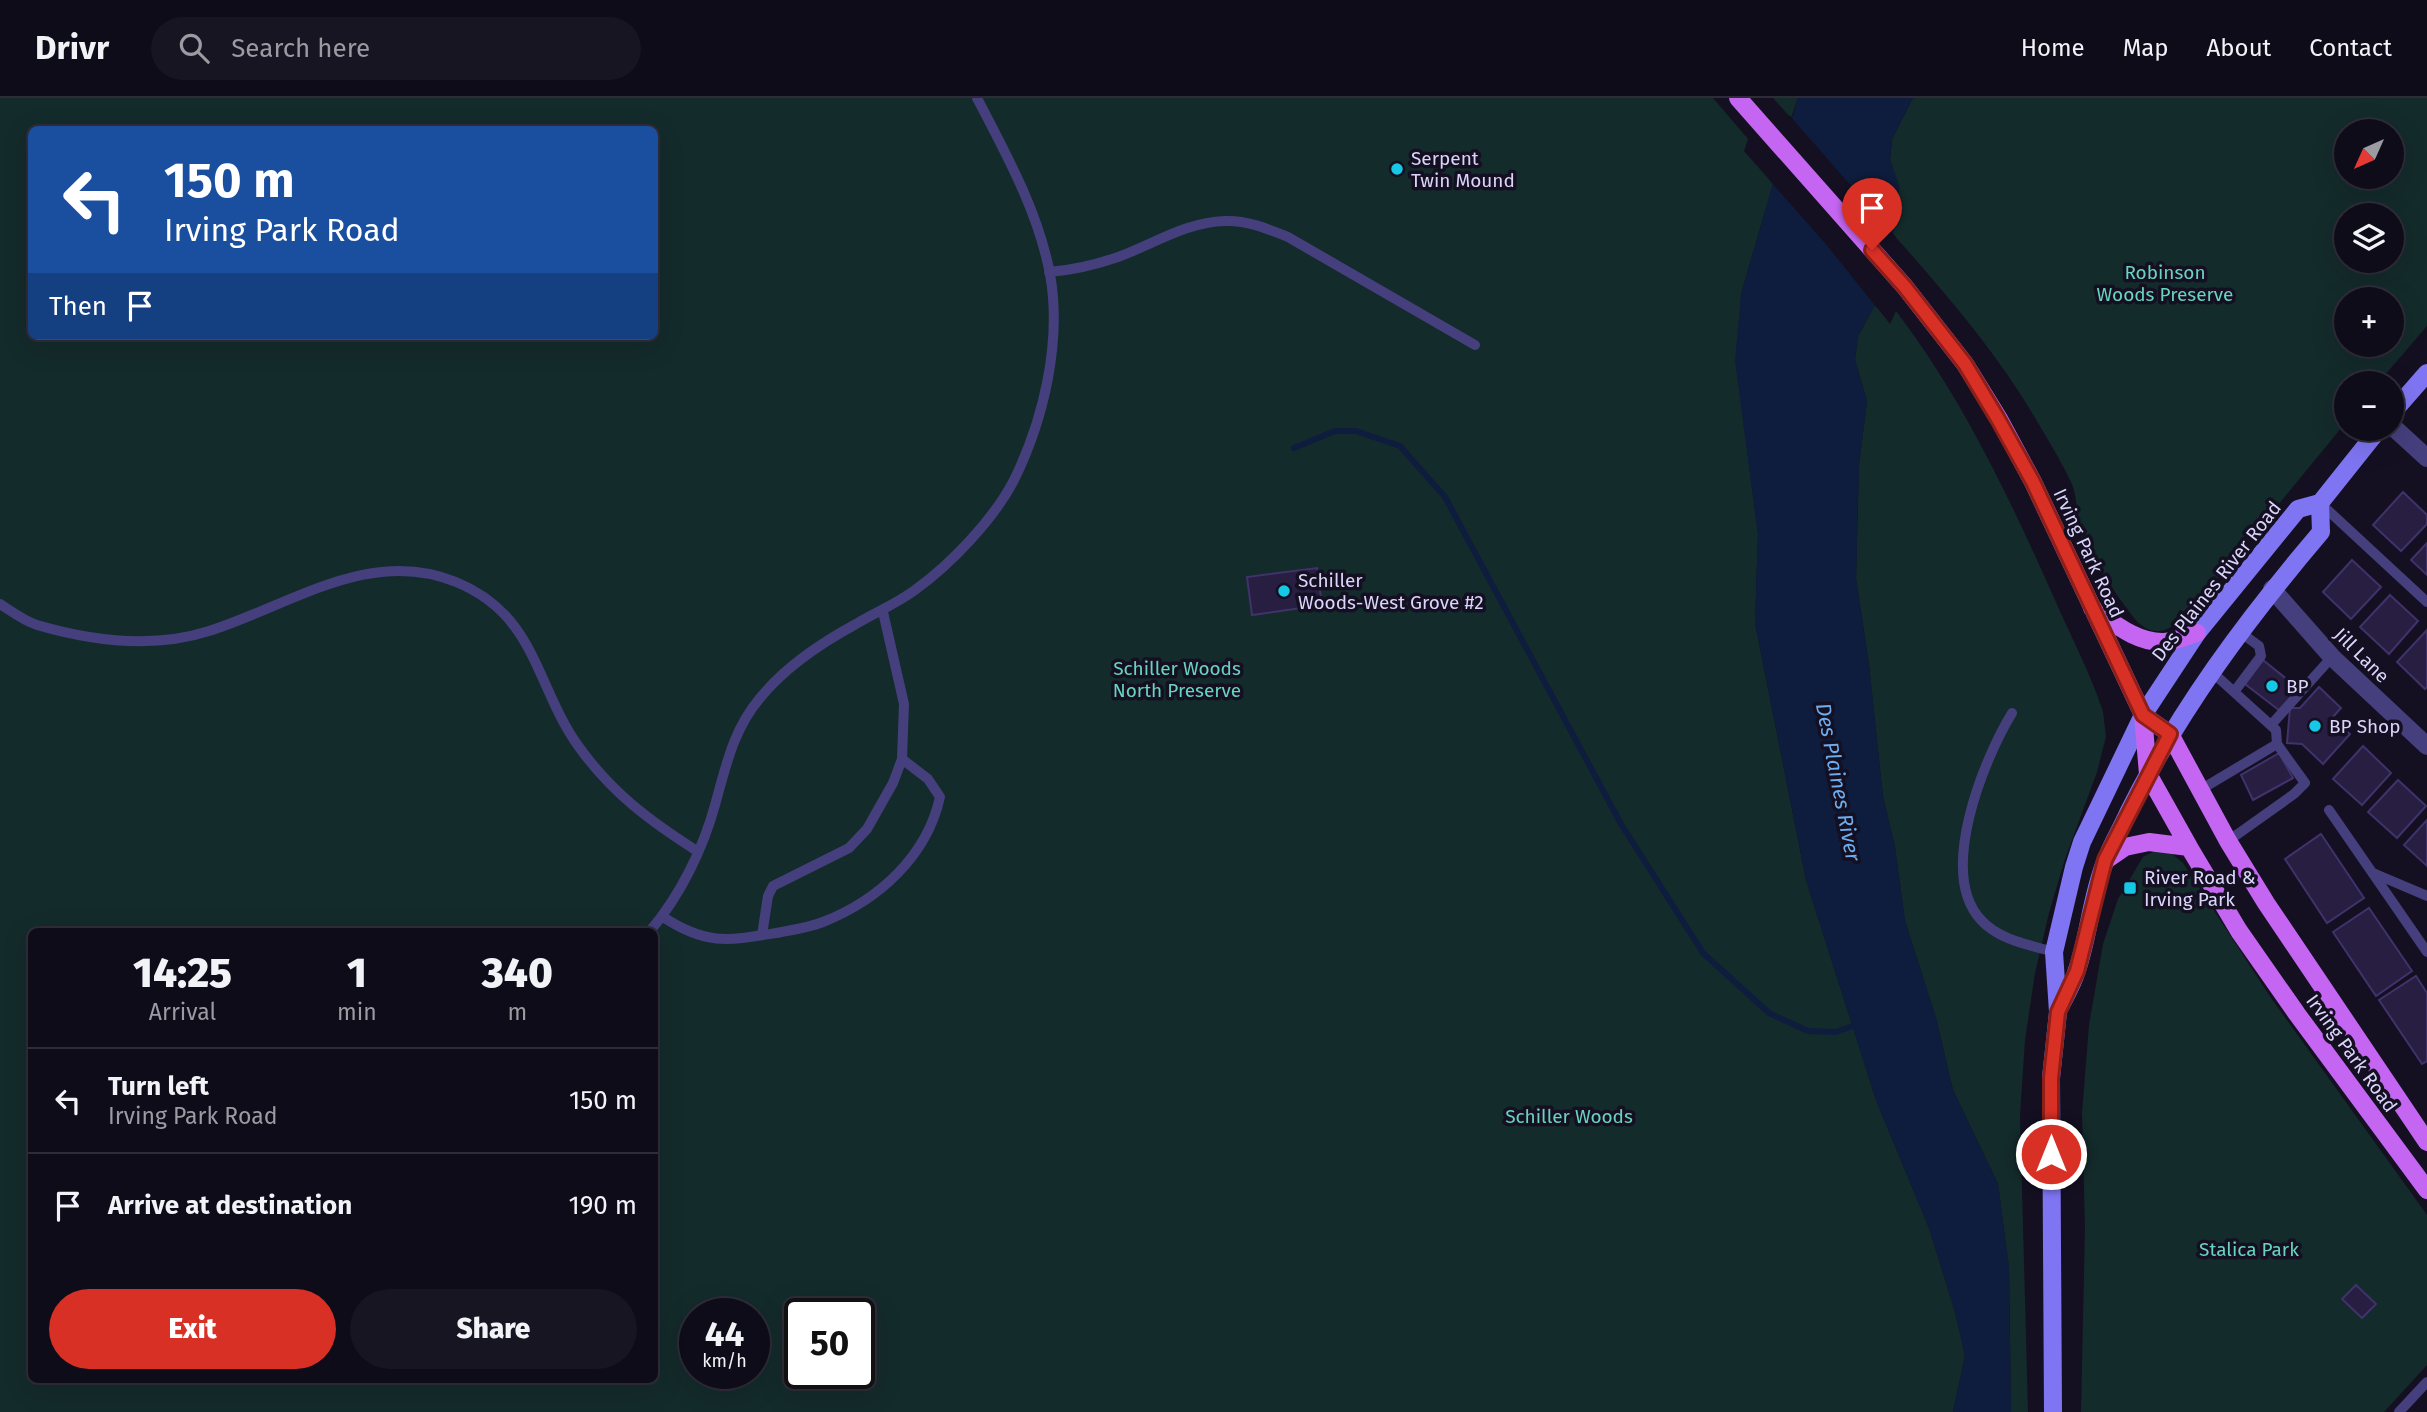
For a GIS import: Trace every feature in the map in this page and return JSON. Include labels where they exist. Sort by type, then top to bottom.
[{"type":"main road","name":"Irving Park Road","points":[[1738,98],[1905,287],[1965,364],[2033,482],[2143,715],[2148,774],[2239,931],[2427,1190]]},
{"type":"main road","points":[[2404,399],[2427,373]]},
{"type":"main road","name":"Des Plaines River Road","points":[[2053,1412],[2051,1078],[2058,1012],[2054,952],[2082,842],[2143,715],[2197,633],[2298,509],[2320,503],[2369,441]]},
{"type":"main road","name":"Des Plaines River Road","points":[[2058,1012],[2077,971],[2105,860],[2148,774],[2170,734],[2240,632],[2272,589],[2321,532],[2320,503]]},
{"type":"main road","points":[[2091,607],[2123,631],[2146,640],[2165,642],[2197,633]]},
{"type":"main road","name":"Irving Park Road","points":[[2143,715],[2170,734],[2228,841],[2266,903],[2427,1142]]},
{"type":"main road","points":[[2105,860],[2125,847],[2149,842],[2189,847]]},
{"type":"street","points":[[2404,437],[2427,458]]},
{"type":"street","name":"Jill Lane","points":[[2272,589],[2332,657],[2427,746]]},
{"type":"lane","points":[[653,928],[663,917],[697,852],[712,814],[735,737],[758,700],[775,680],[799,661],[857,623],[883,612],[943,567],[983,525],[1013,480],[1032,435],[1050,367],[1055,309],[1049,272],[1029,204],[1014,168],[977,98]]},
{"type":"lane","points":[[1049,272],[1075,270],[1119,257],[1202,223],[1228,221],[1248,224],[1288,237],[1475,345]]},
{"type":"lane","points":[[2320,503],[2427,602]]},
{"type":"lane","points":[[0,604],[35,624],[96,639],[133,642],[169,640],[208,632],[317,587],[356,576],[396,570],[428,572],[458,582],[482,596],[524,636],[559,715],[604,780],[633,807],[697,852]]},
{"type":"lane","points":[[762,935],[768,896],[773,886],[849,848],[867,829],[881,806],[902,759],[904,704],[883,612]]},
{"type":"lane","points":[[2234,691],[2261,656],[2259,646],[2240,632]]},
{"type":"lane","points":[[2271,725],[2332,657]]},
{"type":"lane","points":[[2212,672],[2276,730],[2277,744],[2305,783],[2294,794],[2228,841]]},
{"type":"lane","points":[[2012,713],[1989,757],[1969,819],[1964,856],[1965,891],[1980,920],[1993,930],[2019,942],[2054,952]]},
{"type":"lane","points":[[2200,790],[2277,744]]},
{"type":"lane","points":[[663,917],[680,928],[712,939],[729,940],[822,923],[874,895],[908,863],[932,824],[940,797],[928,779],[902,759]]},
{"type":"lane","points":[[2329,810],[2427,952]]},
{"type":"lane","points":[[2373,873],[2427,896]]},
{"type":"lane","points":[[2399,1412],[2427,1382]]},
{"type":"green space","name":"Schiller Woods North Preserve","points":[[0,98],[1713,98],[1748,139],[1744,151],[1773,184],[1741,294],[1742,411],[1758,534],[1755,623],[1806,880],[1876,1100],[1929,1228],[1955,1312],[1965,1355],[1953,1412],[0,1412]]},
{"type":"green space","points":[[1773,98],[1798,98],[1791,118]]},
{"type":"green space","name":"Robinson Woods Preserve","points":[[1913,98],[2427,98],[2427,326],[2404,353],[2404,287],[2334,287],[2334,357],[2400,357],[2388,371],[2334,371],[2334,437],[2190,612],[2166,629],[2147,629],[2128,609],[2083,541],[2072,484],[2009,376],[1972,327],[1893,234],[1899,186],[1890,160],[1892,139]]},
{"type":"green space","points":[[1875,305],[1890,324],[1896,311],[1964,414],[2021,525],[2087,670],[2103,712],[2106,737],[2097,772],[2064,862],[2049,913],[2035,973],[2025,1040],[2020,1115],[2028,1412],[2011,1412],[2009,1268],[1998,1184],[1953,1090],[1936,1018],[1905,921],[1895,847],[1883,797],[1869,665],[1856,578],[1859,464],[1867,401],[1855,360],[1858,336]]},
{"type":"green space","name":"Stalica Park","points":[[2157,850],[2171,853],[2183,863],[2271,998],[2427,1215],[2427,1365],[2384,1412],[2081,1412],[2085,1227],[2082,1113],[2089,1025],[2103,944],[2118,899],[2143,857]]},
{"type":"water","name":"Des Plaines River","points":[[1798,98],[1913,98],[1892,139],[1890,160],[1899,185],[1893,234],[1875,305],[1858,336],[1855,360],[1867,401],[1859,464],[1856,578],[1869,665],[1883,797],[1895,847],[1905,921],[1936,1018],[1953,1090],[1998,1184],[2009,1268],[2011,1412],[1953,1412],[1965,1355],[1955,1312],[1929,1228],[1876,1100],[1806,880],[1755,623],[1758,534],[1735,361],[1741,294]]},
{"type":"pier","points":[[1789,115],[1896,237],[1877,308],[1825,243],[1770,181]]},
{"type":"building","points":[[2403,492],[2427,515],[2427,524],[2401,551],[2373,525]]},
{"type":"building","points":[[2427,543],[2427,575],[2411,560]]},
{"type":"building","points":[[2352,560],[2381,587],[2351,619],[2323,592]]},
{"type":"building","name":"Schiller Woods-West Grove #2","points":[[1317,568],[1322,605],[1252,615],[1247,577]]},
{"type":"building","points":[[2390,595],[2418,621],[2389,654],[2360,627]]},
{"type":"building","points":[[2427,630],[2427,687],[2425,689],[2397,662]]},
{"type":"building","name":"BP","points":[[2263,660],[2299,689],[2280,711],[2245,684]]},
{"type":"building","name":"BP Shop","points":[[2319,687],[2341,708],[2332,718],[2350,734],[2323,764],[2302,744],[2287,743],[2290,708],[2300,708]]},
{"type":"building","points":[[2363,746],[2391,773],[2362,805],[2333,779]]},
{"type":"building","name":"BP","points":[[2279,753],[2293,778],[2253,800],[2241,775]]},
{"type":"building","points":[[2398,780],[2426,806],[2397,838],[2368,812]]},
{"type":"building","points":[[2427,820],[2427,866],[2404,845]]},
{"type":"building","points":[[2321,834],[2364,898],[2327,923],[2285,859]]},
{"type":"building","points":[[2369,908],[2412,971],[2376,996],[2333,932]]},
{"type":"building","points":[[2416,976],[2427,993],[2427,1061],[2422,1064],[2379,1000]]},
{"type":"building","points":[[2356,1285],[2376,1304],[2362,1318],[2342,1299]]},
{"type":"waterway","points":[[1294,448],[1335,431],[1356,431],[1400,446],[1445,497],[1621,824],[1703,953],[1769,1013],[1808,1031],[1836,1032],[1858,1024]]},
{"type":"place","name":"Serpent Twin Mound","points":[[1397,169]]},
{"type":"place","name":"Schiller Woods-West Grove #2","points":[[1284,591]]},
{"type":"place","name":"BP","points":[[2272,686]]},
{"type":"place","name":"BP Shop","points":[[2315,726]]},
{"type":"place","name":"River Road & Irving Park","points":[[2130,888]]},
{"type":"route","points":[[1872,250],[1905,287],[1965,364],[2033,482],[2143,715],[2170,734],[2105,860],[2077,971],[2058,1012],[2051,1078],[2051,1154]]},
{"type":"park label","name":"Schiller Woods","points":[[1569,1116]]}]
